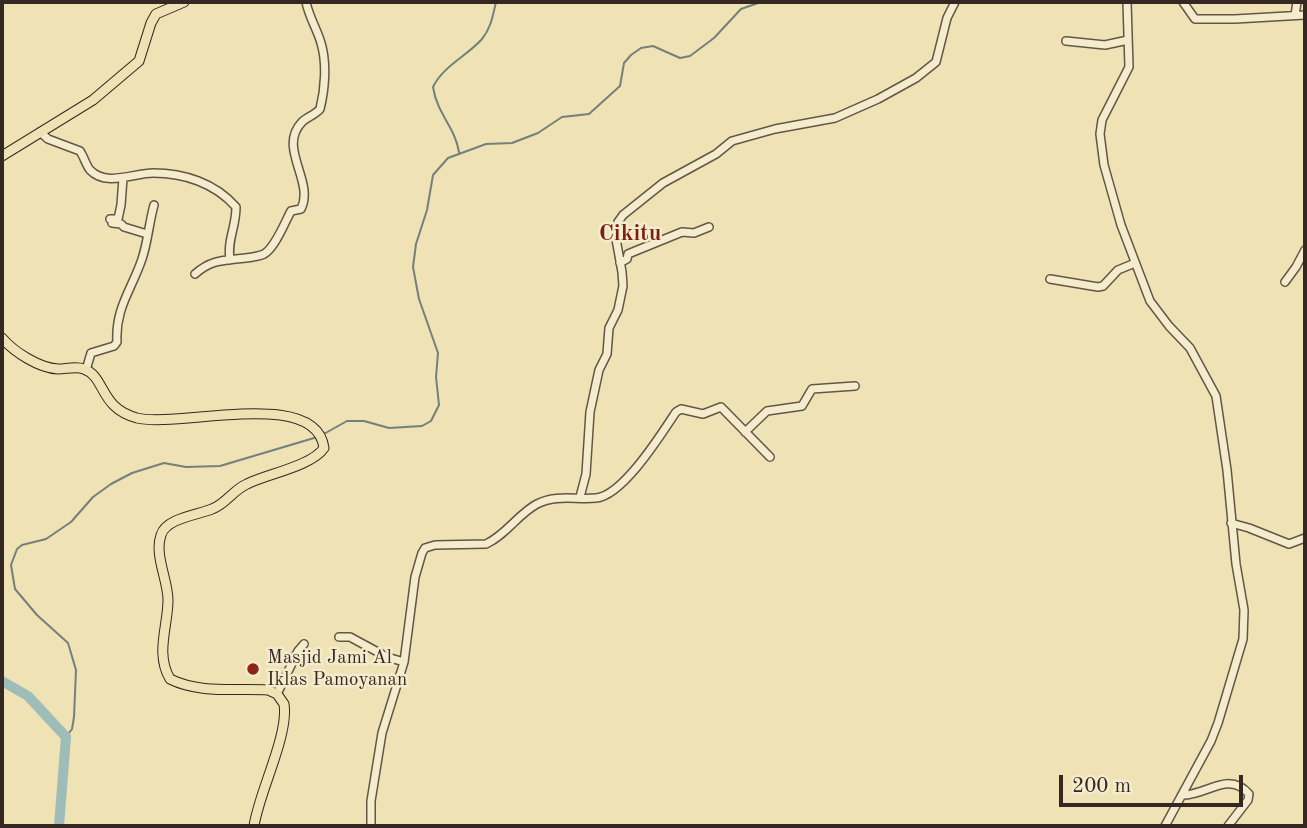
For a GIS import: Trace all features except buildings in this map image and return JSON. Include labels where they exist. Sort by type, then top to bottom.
[{"type":"main road","points":[[2,156],[93,100],[139,61],[156,14],[184,2]]},
{"type":"main road","points":[[2,338],[47,367],[86,370],[95,377],[114,407],[141,419],[180,420],[253,414],[292,416],[306,420],[323,442],[323,451],[313,458],[248,483],[237,489],[218,507],[173,523],[160,536],[168,598],[163,660],[170,679],[194,687],[268,690],[277,694],[285,704],[284,722],[257,808],[254,826]]},
{"type":"street","points":[[195,274],[206,264],[265,254],[291,211],[301,209],[304,203],[304,190],[292,147],[299,125],[320,109],[324,61],[321,43],[306,2]]},
{"type":"street","points":[[580,497],[586,474],[592,402],[599,370],[607,354],[609,328],[618,310],[623,286],[616,239],[618,222],[643,197],[716,154],[732,141],[775,129],[835,118],[916,78],[936,62],[947,18],[955,2]]},
{"type":"street","points":[[1127,2],[1129,67],[1108,107],[1100,134],[1110,188],[1150,301],[1190,348],[1216,396],[1244,610],[1243,639],[1211,741],[1166,826]]},
{"type":"street","points":[[1183,2],[1195,19],[1305,15]]},
{"type":"street","points":[[1295,15],[1297,2]]},
{"type":"street","points":[[1066,41],[1105,45],[1128,40]]},
{"type":"street","points":[[40,132],[48,139],[80,151],[89,170],[98,175],[122,178],[153,173],[189,177],[210,186],[236,207],[228,247],[230,260]]},
{"type":"street","points":[[122,178],[118,219],[109,221],[121,224],[129,221]]},
{"type":"street","points":[[86,370],[91,353],[116,344],[121,306],[140,264],[155,205]]},
{"type":"street","points":[[119,214],[147,234]]},
{"type":"street","points":[[620,263],[628,254],[641,248],[682,232],[694,233],[709,227]]},
{"type":"street","points":[[1285,282],[1305,250]]},
{"type":"street","points":[[1050,279],[1098,287],[1103,286],[1118,270],[1135,263]]},
{"type":"street","points":[[2,347],[20,352]]},
{"type":"street","points":[[746,432],[767,411],[802,406],[812,389],[855,386]]},
{"type":"street","points":[[371,826],[371,801],[382,733],[404,662],[415,577],[425,548],[435,545],[486,544],[494,541],[537,504],[553,498],[594,498],[607,495],[639,466],[679,410],[687,409],[703,414],[721,407],[770,457]]},
{"type":"street","points":[[1231,523],[1289,544],[1305,538]]},
{"type":"street","points":[[339,637],[350,637],[387,657],[404,662]]},
{"type":"street","points":[[277,694],[304,644]]},
{"type":"street","points":[[1182,796],[1191,796],[1221,784],[1232,783],[1243,788],[1249,794],[1248,800],[1228,826]]},
{"type":"waterway","points":[[459,152],[433,87],[443,73],[485,35],[496,2]]},
{"type":"waterway","points":[[322,435],[347,421],[364,421],[389,428],[422,426],[431,421],[439,405],[436,377],[438,353],[419,299],[413,267],[433,175],[448,158],[486,144],[512,143],[538,133],[562,117],[589,114],[620,86],[624,63],[641,48],[653,46],[680,58],[690,56],[714,38],[741,9],[761,2]]},
{"type":"waterway","points":[[66,737],[72,729],[74,717],[76,670],[68,643],[37,615],[15,589],[11,565],[17,549],[22,545],[46,539],[71,522],[93,497],[132,473],[164,463],[186,467],[220,466],[314,438]]},
{"type":"waterway","points":[[2,681],[28,696],[66,737],[59,826]]},
{"type":"place","name":"Masjid Jami Al Iklas Pamoyanan","points":[[253,669]]},
{"type":"district","name":"Cikitu","points":[[630,234]]}]
